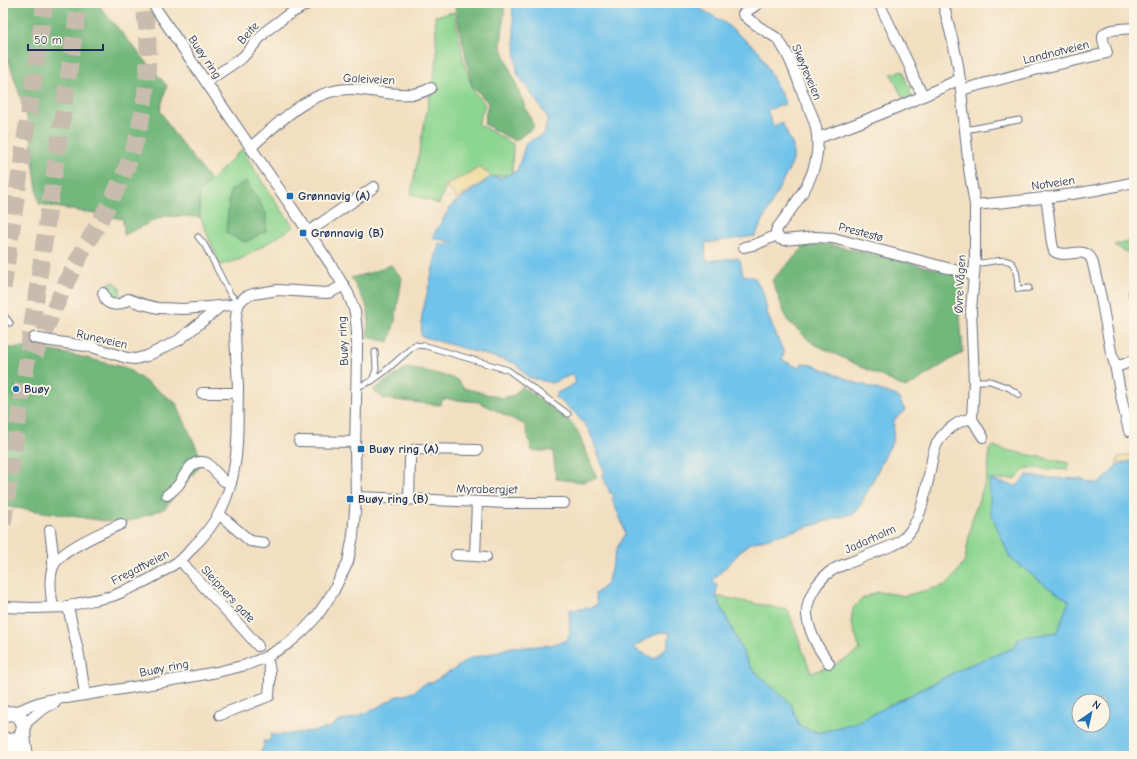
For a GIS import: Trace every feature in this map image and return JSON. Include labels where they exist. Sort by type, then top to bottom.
[{"type":"main road","points":[[8,714],[20,718],[24,728],[26,756]]},
{"type":"main road","points":[[4,739],[11,741],[15,740],[21,735],[24,728]]},
{"type":"main road","points":[[4,739],[15,756]]},
{"type":"street","name":"Buøy ring","points":[[8,714],[49,699],[66,698],[217,672],[246,665],[266,657],[289,643],[317,616],[333,592],[348,562],[353,536],[356,497],[355,442],[357,332],[355,312],[351,300],[344,285],[152,3]]},
{"type":"street","name":"Beite","points":[[206,82],[243,57],[266,31],[286,16],[309,3]]},
{"type":"street","name":"Skøyteveien","points":[[759,3],[743,14],[779,40],[796,75],[816,126],[818,138],[817,162],[800,197],[778,227],[776,231],[777,235]]},
{"type":"street","points":[[879,3],[914,79],[923,95]]},
{"type":"street","name":"Øvre Vågen","points":[[943,3],[953,42],[960,79],[969,169],[975,205],[975,263],[971,322],[974,381],[972,419]]},
{"type":"street","name":"Landnotveien","points":[[961,90],[1038,69],[1107,53],[1103,38],[1104,34],[1108,31],[1134,28]]},
{"type":"street","points":[[818,138],[910,102],[960,79]]},
{"type":"street","name":"Galeiveien","points":[[251,147],[287,115],[313,98],[337,90],[352,89],[414,94],[431,88]]},
{"type":"street","name":"Notveien","points":[[975,205],[1045,198],[1104,189],[1134,182]]},
{"type":"street","points":[[308,232],[374,187]]},
{"type":"street","points":[[1045,198],[1054,250],[1060,254],[1084,252],[1092,260],[1111,352],[1130,415],[1129,431]]},
{"type":"street","points":[[744,247],[757,244],[777,235]]},
{"type":"street","name":"Prestestø","points":[[777,235],[780,239],[784,240],[815,237],[833,238],[974,275]]},
{"type":"street","name":"Runeveien","points":[[103,293],[108,303],[117,305],[128,299],[158,308],[184,309],[239,303],[245,297],[270,291],[287,290],[326,293],[344,285]]},
{"type":"street","name":"Fregattveien","points":[[3,606],[32,608],[68,607],[74,604],[110,597],[147,580],[180,560],[201,540],[219,514],[226,500],[231,483],[236,452],[236,323],[239,303]]},
{"type":"street","name":"Runeveien","points":[[34,338],[92,347],[135,359],[147,356],[179,340],[221,306]]},
{"type":"street","points":[[1115,365],[1122,365],[1134,360]]},
{"type":"street","points":[[202,393],[237,394]]},
{"type":"street","points":[[972,419],[983,437]]},
{"type":"street","name":"Jadarholm","points":[[829,662],[823,655],[818,645],[811,630],[807,616],[808,603],[814,589],[822,578],[835,568],[901,542],[907,536],[917,520],[938,440],[958,423],[972,419]]},
{"type":"street","points":[[299,441],[355,442]]},
{"type":"street","points":[[410,500],[410,460],[415,449],[477,450]]},
{"type":"street","points":[[167,495],[179,485],[186,470],[194,464],[200,462],[207,463],[224,481],[231,483]]},
{"type":"street","name":"Myrabergjet","points":[[356,497],[477,502],[564,503]]},
{"type":"street","points":[[475,556],[477,502]]},
{"type":"street","points":[[219,514],[250,541],[264,543]]},
{"type":"street","points":[[53,566],[62,555],[92,536],[121,524]]},
{"type":"street","points":[[50,530],[53,554],[51,586],[53,607]]},
{"type":"street","points":[[456,555],[486,556]]},
{"type":"street","name":"Sleipners gate","points":[[180,560],[211,596],[258,646]]},
{"type":"street","points":[[68,607],[79,655],[85,694]]},
{"type":"street","points":[[220,715],[269,696],[270,675],[266,657]]},
{"type":"street","name":"Buøy ring","points":[[24,728],[38,712],[66,698]]},
{"type":"lane","points":[[965,130],[1019,120]]},
{"type":"lane","points":[[198,237],[204,244],[230,294],[239,303]]},
{"type":"lane","points":[[975,263],[980,264],[1005,260],[1011,262],[1016,271],[1018,289],[1029,288]]},
{"type":"lane","points":[[3,314],[10,323]]},
{"type":"lane","points":[[357,387],[372,381],[415,345],[426,346],[508,370],[568,414]]},
{"type":"lane","points":[[372,381],[376,369],[375,352]]},
{"type":"lane","points":[[974,381],[990,381],[1009,388],[1019,395]]},
{"type":"green space","points":[[3,3],[98,3],[167,86],[160,110],[172,131],[211,181],[199,193],[200,217],[164,216],[124,235],[123,219],[39,204],[31,147],[32,134],[8,58]]},
{"type":"green space","points":[[454,3],[505,3],[501,46],[534,127],[515,141],[484,124],[488,103],[472,85]]},
{"type":"green space","points":[[454,12],[464,63],[474,92],[485,104],[478,124],[513,144],[512,174],[491,177],[481,167],[446,185],[439,204],[411,194],[437,58],[435,16]]},
{"type":"green space","points":[[903,71],[908,86],[913,84],[915,87],[909,90],[912,97],[904,101],[891,74]]},
{"type":"green space","points":[[3,141],[7,210],[3,211]]},
{"type":"green space","points":[[242,149],[267,189],[294,227],[241,259],[220,265],[200,217],[199,193]]},
{"type":"green space","points":[[246,181],[266,213],[266,231],[245,242],[226,233],[230,191]]},
{"type":"green space","points":[[1134,241],[1134,251],[1126,252],[1114,245]]},
{"type":"green space","points":[[828,244],[957,274],[964,282],[960,316],[963,352],[906,388],[812,343],[787,320],[772,280],[805,246]]},
{"type":"green space","points":[[391,265],[402,278],[395,321],[389,342],[367,337],[369,317],[366,304],[351,278]]},
{"type":"green space","points":[[112,282],[119,286],[120,290],[119,298],[115,300],[108,299],[106,290],[108,284]]},
{"type":"green space","points":[[3,348],[36,348],[78,356],[126,368],[176,403],[203,462],[164,509],[121,524],[3,506]]},
{"type":"green space","points":[[406,368],[431,372],[456,379],[464,388],[502,398],[514,395],[522,386],[572,423],[578,432],[597,478],[582,482],[556,479],[553,451],[532,451],[525,425],[479,402],[443,399],[440,405],[384,399],[373,390]]},
{"type":"green space","points":[[994,446],[1001,449],[1069,463],[1068,470],[1027,468],[1014,479],[989,480],[1010,558],[1045,585],[1069,601],[1058,632],[1019,638],[1014,648],[967,666],[857,722],[819,733],[799,726],[791,704],[750,667],[716,596],[788,610],[811,673],[836,664],[860,650],[851,622],[853,608],[862,599],[877,592],[904,596],[946,585],[958,571],[965,560],[972,519],[986,480],[989,450]]},
{"type":"sand","points":[[481,167],[491,177],[457,199],[446,185]]},
{"type":"sand","points":[[1134,454],[1134,460],[1117,465],[1118,457]]},
{"type":"water","points":[[512,3],[690,3],[722,21],[759,51],[786,104],[767,110],[773,126],[782,123],[793,146],[793,161],[755,236],[705,243],[706,261],[737,258],[740,260],[743,275],[755,278],[763,292],[768,316],[784,353],[782,360],[799,368],[802,363],[816,366],[856,383],[897,396],[905,410],[894,420],[893,440],[858,510],[855,513],[748,544],[713,580],[717,586],[716,596],[750,667],[791,704],[799,726],[819,733],[857,722],[967,666],[1014,648],[1019,638],[1057,632],[1069,601],[1045,585],[1010,558],[991,513],[989,480],[1017,486],[1027,475],[1047,478],[1081,479],[1097,484],[1106,478],[1117,465],[1134,460],[1134,756],[259,756],[264,746],[263,741],[270,741],[271,733],[274,735],[284,735],[330,727],[345,719],[349,719],[374,709],[397,696],[414,692],[422,685],[431,683],[470,658],[490,654],[511,647],[551,645],[567,640],[570,633],[569,610],[590,608],[597,604],[595,594],[607,584],[617,548],[625,534],[623,525],[612,499],[614,496],[610,493],[602,474],[605,473],[589,430],[574,412],[555,397],[557,393],[576,383],[573,374],[552,383],[528,377],[514,363],[421,336],[422,315],[439,243],[453,245],[454,243],[432,237],[452,205],[491,177],[500,178],[517,171],[526,143],[544,134],[548,118],[517,73]],"holes":[[[661,632],[670,633],[668,645],[655,659],[633,648],[646,639]]]},
{"type":"tunnel","points":[[3,288],[45,3]]},
{"type":"tunnel","points":[[3,524],[79,3]]},
{"type":"tunnel","points":[[35,355],[70,275],[118,187],[131,156],[142,117],[147,76],[148,42],[144,3]]},
{"type":"place","name":"Grønnavig (A)","points":[[290,196]]},
{"type":"place","name":"Grønnavig (B)","points":[[303,233]]},
{"type":"place","name":"Buøy","points":[[16,389]]},
{"type":"place","name":"Buøy ring (A)","points":[[361,449]]},
{"type":"place","name":"Buøy ring (B)","points":[[350,499]]}]
